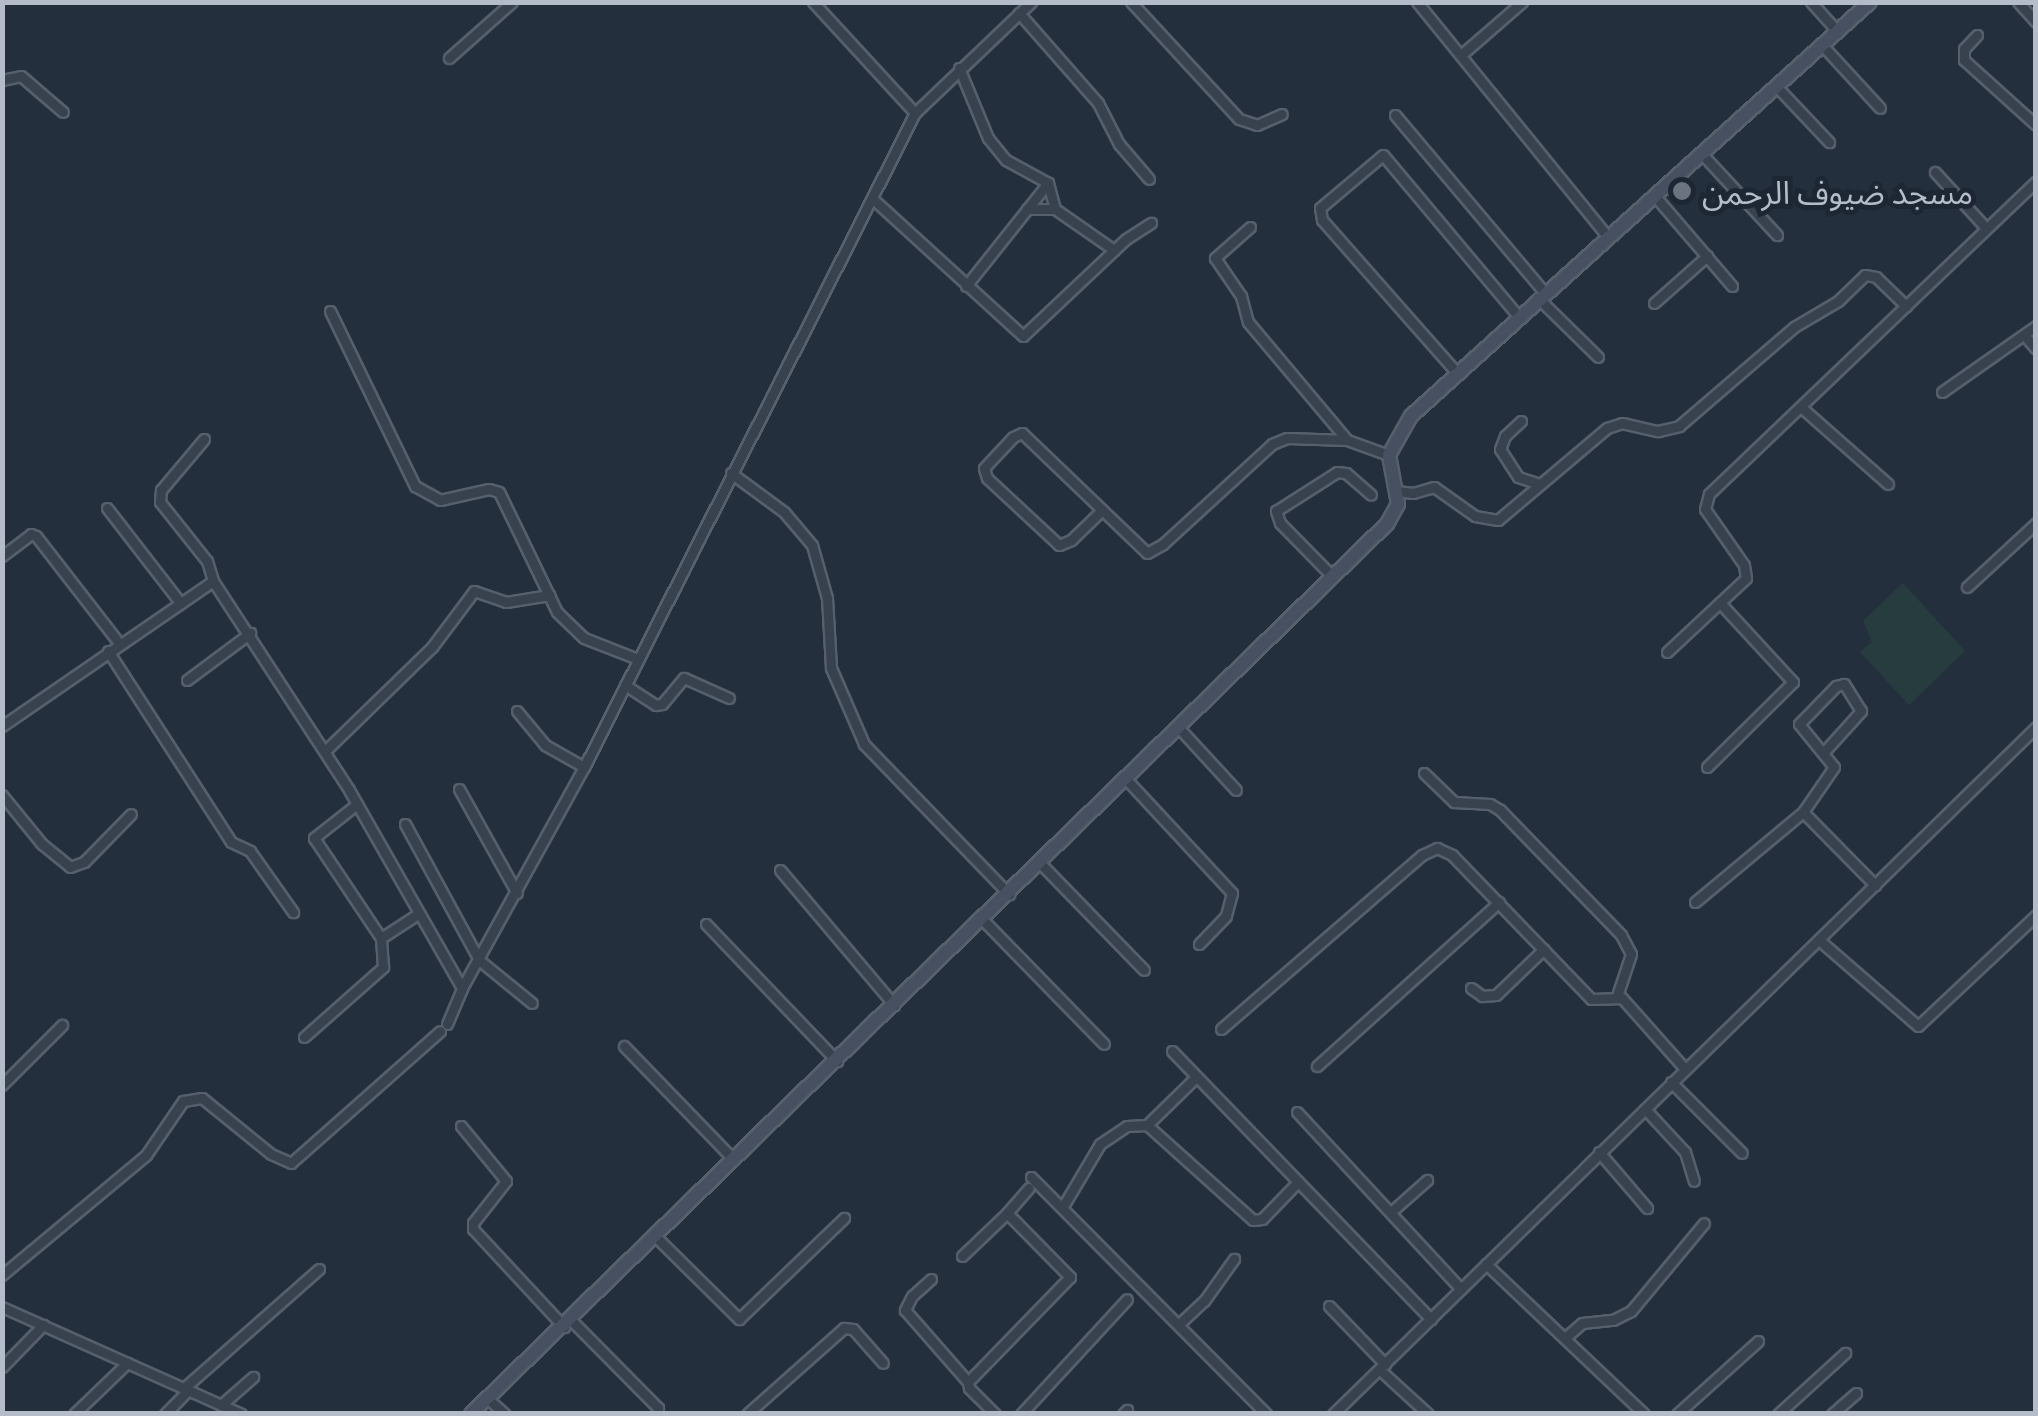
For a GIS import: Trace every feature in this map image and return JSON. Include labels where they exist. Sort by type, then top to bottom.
[{"type":"street","points":[[448,58],[512,2]]},
{"type":"street","points":[[813,2],[915,113]]},
{"type":"street","points":[[2,1275],[146,1155],[183,1101],[202,1098],[271,1154],[291,1163],[444,1028],[462,988],[584,768],[915,113],[1031,2]]},
{"type":"street","points":[[1131,2],[1238,119],[1257,125],[1282,114]]},
{"type":"street","points":[[1417,2],[1608,236]]},
{"type":"street","points":[[1461,55],[1522,2]]},
{"type":"street","points":[[1811,2],[1837,31]]},
{"type":"street","points":[[471,1414],[568,1324],[1392,518],[1398,490],[1389,455],[1401,428],[1541,295],[1870,2]]},
{"type":"street","points":[[2018,2],[2036,22]]},
{"type":"street","points":[[1019,13],[1098,102],[1118,144],[1148,179]]},
{"type":"street","points":[[1977,35],[1964,48],[1964,60],[2036,124]]},
{"type":"street","points":[[1823,46],[1880,108]]},
{"type":"street","points":[[959,68],[988,138],[1017,169],[1048,183]]},
{"type":"street","points":[[2,80],[21,76],[63,112]]},
{"type":"street","points":[[1778,87],[1829,142]]},
{"type":"street","points":[[1395,116],[1541,295],[1598,357]]},
{"type":"street","points":[[1701,153],[1776,236]]},
{"type":"street","points":[[1457,373],[1322,220],[1320,208],[1383,156],[1518,316]]},
{"type":"street","points":[[1935,172],[1986,228]]},
{"type":"street","points":[[1667,652],[1742,583],[1747,572],[1708,514],[1706,498],[2036,182]]},
{"type":"street","points":[[1048,183],[1055,208]]},
{"type":"street","points":[[966,286],[1048,183]]},
{"type":"street","points":[[1654,195],[1732,286]]},
{"type":"street","points":[[873,200],[1023,336],[1114,250],[1151,223]]},
{"type":"street","points":[[1027,209],[1055,208],[1114,250]]},
{"type":"street","points":[[1250,227],[1217,254],[1217,264],[1241,296],[1253,329],[1346,440]]},
{"type":"street","points":[[1654,303],[1707,256]]},
{"type":"street","points":[[1398,490],[1414,493],[1434,488],[1475,516],[1491,521],[1505,516],[1614,424],[1658,431],[1679,426],[1794,327],[1838,300],[1866,274],[1876,277],[1906,306]]},
{"type":"street","points":[[330,311],[415,486],[440,500],[489,489],[499,492],[557,612],[584,638],[638,658]]},
{"type":"street","points":[[1942,392],[2036,326]]},
{"type":"street","points":[[2024,334],[2036,349]]},
{"type":"street","points":[[1801,406],[1888,484]]},
{"type":"street","points":[[1521,421],[1500,449],[1518,477],[1540,484]]},
{"type":"street","points":[[1102,510],[1070,540],[1059,545],[987,478],[984,468],[1013,436],[1022,433],[1147,552],[1162,544],[1272,444],[1287,438],[1346,440],[1389,455]]},
{"type":"street","points":[[204,439],[159,495],[162,506],[211,568],[213,581],[325,751],[462,988]]},
{"type":"street","points":[[1332,576],[1280,523],[1276,511],[1337,472],[1346,473],[1371,494]]},
{"type":"street","points":[[732,474],[784,512],[812,544],[827,598],[831,668],[864,744],[1009,894]]},
{"type":"street","points":[[107,508],[179,601]]},
{"type":"street","points":[[1967,587],[2036,524]]},
{"type":"street","points":[[2,556],[31,534],[36,536],[119,643]]},
{"type":"street","points":[[2,726],[213,581]]},
{"type":"street","points":[[325,751],[420,661],[474,591],[515,603],[549,595]]},
{"type":"street","points":[[1707,766],[1793,682],[1720,603]]},
{"type":"street","points":[[187,680],[250,633]]},
{"type":"street","points":[[108,650],[232,842],[250,851],[293,912]]},
{"type":"street","points":[[625,685],[656,706],[684,678],[729,698]]},
{"type":"street","points":[[1695,902],[1803,812],[1834,772],[1799,724],[1836,686],[1844,684],[1861,704],[1861,711],[1823,753]]},
{"type":"street","points":[[518,711],[545,745],[584,768]]},
{"type":"street","points":[[1334,1414],[2036,727]]},
{"type":"street","points":[[1179,728],[1236,790]]},
{"type":"street","points":[[1424,773],[1454,802],[1490,804],[1500,810],[1621,935],[1631,954],[1616,996]]},
{"type":"street","points":[[1126,779],[1232,893],[1226,916],[1199,944]]},
{"type":"street","points":[[459,788],[517,894]]},
{"type":"street","points":[[2,796],[42,844],[70,867],[84,862],[131,814]]},
{"type":"street","points":[[304,1037],[383,967],[381,938],[314,838],[357,804]]},
{"type":"street","points":[[1803,812],[1875,885]]},
{"type":"street","points":[[405,824],[479,960],[532,1004]]},
{"type":"street","points":[[1221,1029],[1429,850],[1445,850],[1591,999],[1616,996]]},
{"type":"street","points":[[1040,863],[1144,970]]},
{"type":"street","points":[[780,870],[894,1005]]},
{"type":"street","points":[[1317,1066],[1499,902]]},
{"type":"street","points":[[381,938],[418,914]]},
{"type":"street","points":[[1819,940],[1918,1026],[2036,915]]},
{"type":"street","points":[[983,920],[1104,1044]]},
{"type":"street","points":[[706,924],[837,1061]]},
{"type":"street","points":[[1470,988],[1482,996],[1496,995],[1544,949]]},
{"type":"street","points":[[1616,996],[1685,1069]]},
{"type":"street","points":[[3,1080],[62,1025]]},
{"type":"street","points":[[624,1046],[734,1160]]},
{"type":"street","points":[[1172,1051],[1430,1318]]},
{"type":"street","points":[[1062,1208],[1100,1144],[1127,1126],[1148,1124],[1196,1076]]},
{"type":"street","points":[[1671,1082],[1742,1153]]},
{"type":"street","points":[[1645,1109],[1685,1152],[1694,1181]]},
{"type":"street","points":[[1297,1112],[1461,1289]]},
{"type":"street","points":[[1148,1124],[1253,1220],[1262,1219],[1298,1182]]},
{"type":"street","points":[[461,1126],[506,1181],[473,1223],[473,1230],[658,1408],[658,1414]]},
{"type":"street","points":[[1599,1152],[1647,1208]]},
{"type":"street","points":[[1392,1211],[1427,1180]]},
{"type":"street","points":[[962,1256],[1006,1213],[1030,1182],[1062,1208],[1266,1414]]},
{"type":"street","points":[[968,1382],[1070,1277],[1006,1213]]},
{"type":"street","points":[[656,1238],[739,1319],[844,1218]]},
{"type":"street","points":[[1566,1336],[1582,1322],[1613,1320],[1631,1311],[1704,1224]]},
{"type":"street","points":[[1179,1324],[1204,1301],[1234,1259]]},
{"type":"street","points":[[1486,1264],[1644,1414]]},
{"type":"street","points":[[165,1414],[186,1389],[319,1269]]},
{"type":"street","points":[[931,1279],[912,1296],[905,1310],[995,1414]]},
{"type":"street","points":[[1021,1414],[1128,1299]]},
{"type":"street","points":[[1329,1306],[1428,1414]]},
{"type":"street","points":[[2,1307],[240,1414]]},
{"type":"street","points":[[2,1366],[43,1326]]},
{"type":"street","points":[[747,1414],[844,1328],[853,1329],[883,1362]]},
{"type":"street","points":[[1677,1414],[1758,1341]]},
{"type":"street","points":[[1778,1414],[1845,1353]]},
{"type":"street","points":[[74,1414],[127,1363]]},
{"type":"street","points":[[220,1404],[253,1378]]},
{"type":"street","points":[[1832,1414],[1856,1393]]},
{"type":"street","points":[[487,1398],[505,1414]]},
{"type":"green space","points":[[1903,583],[1965,651],[1909,705],[1860,652],[1872,642],[1863,621]]},
{"type":"place","name":"مسجد ضيوف الرحمن","points":[[1682,191]]}]
